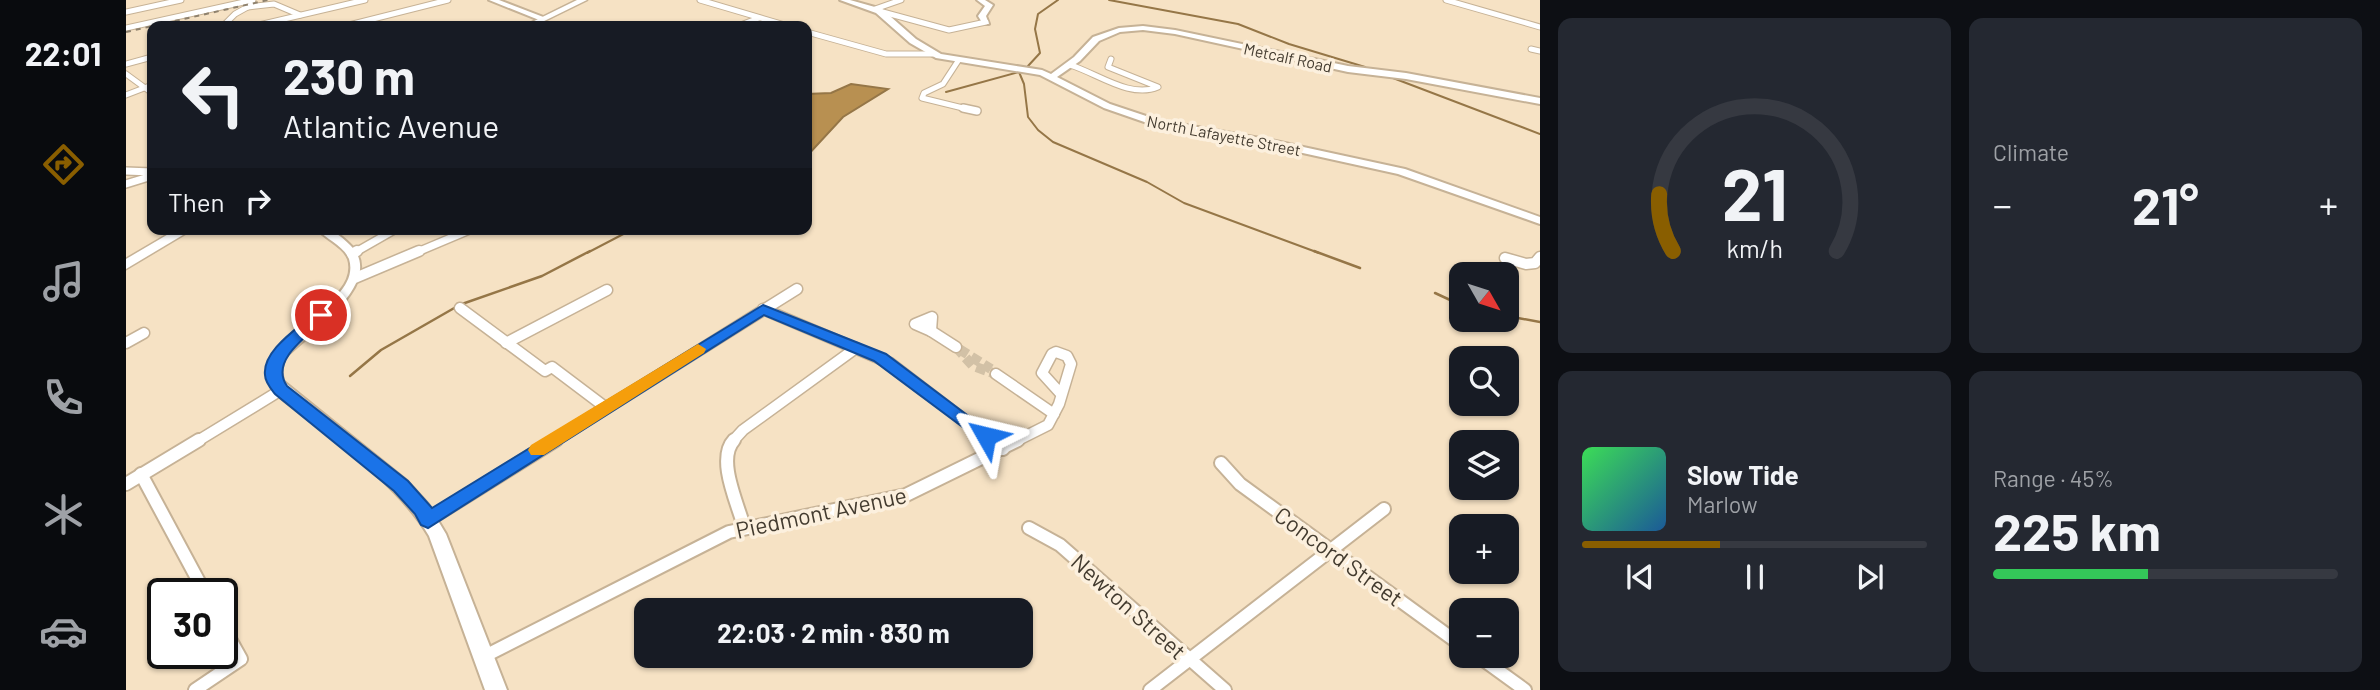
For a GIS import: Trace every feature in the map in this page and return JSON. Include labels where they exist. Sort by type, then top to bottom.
[{"type":"main road","points":[[537,21],[583,0]]},
{"type":"main road","points":[[126,265],[177,235]]},
{"type":"street","points":[[126,12],[181,0]]},
{"type":"street","points":[[228,21],[256,0]]},
{"type":"street","points":[[158,21],[256,0]]},
{"type":"street","points":[[275,21],[365,0]]},
{"type":"street","points":[[365,21],[449,0]]},
{"type":"street","points":[[492,0],[542,18]]},
{"type":"street","points":[[700,0],[772,21]]},
{"type":"street","name":"North Lafayette Street","points":[[843,0],[877,10],[913,41],[933,54],[958,61],[1012,66],[1052,77],[1107,106],[1144,120],[1401,171],[1540,221]]},
{"type":"street","points":[[877,10],[901,0]]},
{"type":"street","points":[[877,10],[948,30],[986,22],[982,16],[989,5],[980,0]]},
{"type":"street","points":[[1446,0],[1540,27]]},
{"type":"street","points":[[248,7],[271,4],[300,15]]},
{"type":"street","points":[[750,21],[760,17]]},
{"type":"street","points":[[126,28],[147,23]]},
{"type":"street","name":"Metcalf Road","points":[[1052,77],[1070,65],[1096,38],[1119,30],[1151,29],[1348,69],[1413,77],[1540,101]]},
{"type":"street","points":[[812,33],[886,54],[933,54]]},
{"type":"street","points":[[1531,49],[1540,51]]},
{"type":"street","points":[[126,64],[147,58]]},
{"type":"street","points":[[1109,68],[1107,64],[1111,59]]},
{"type":"street","points":[[958,61],[943,84],[924,93],[922,98],[977,111]]},
{"type":"street","points":[[1070,65],[1138,91],[1152,92],[1158,87],[1109,68]]},
{"type":"street","points":[[1100,75],[1109,68]]},
{"type":"street","points":[[126,74],[145,88]]},
{"type":"street","points":[[126,95],[145,88]]},
{"type":"street","points":[[126,171],[147,173]]},
{"type":"street","points":[[126,184],[147,176]]},
{"type":"street","points":[[330,235],[352,254],[358,269],[355,278],[337,301],[279,355],[272,374],[281,390],[401,486],[422,509],[437,534],[496,690]]},
{"type":"street","points":[[352,254],[385,235]]},
{"type":"street","points":[[355,278],[458,235]]},
{"type":"street","points":[[1505,258],[1530,264],[1540,257]]},
{"type":"street","points":[[428,520],[797,289]]},
{"type":"street","points":[[506,343],[607,290]]},
{"type":"street","points":[[460,308],[545,371],[552,367],[605,407]]},
{"type":"street","points":[[763,309],[890,363],[1003,449]]},
{"type":"street","points":[[932,331],[956,347]]},
{"type":"street","points":[[126,343],[144,333]]},
{"type":"street","points":[[744,527],[725,460],[729,445],[743,430],[856,348]]},
{"type":"street","points":[[996,373],[1054,414],[1063,391]]},
{"type":"street","points":[[126,484],[281,390]]},
{"type":"street","name":"Piedmont Avenue","points":[[483,657],[708,541],[744,527],[906,495],[1048,425],[1054,414]]},
{"type":"street","name":"Concord Street","points":[[1220,463],[1240,484],[1449,636]]},
{"type":"street","points":[[141,474],[197,578]]},
{"type":"street","points":[[1150,690],[1384,509]]},
{"type":"street","name":"Newton Street","points":[[1029,528],[1060,545],[1225,690]]},
{"type":"street","points":[[1495,668],[1525,690]]},
{"type":"street","points":[[195,690],[226,669]]},
{"type":"shaded area","points":[[851,84],[888,89],[843,117],[812,151],[812,94],[831,93]]},
{"type":"waterway","points":[[1028,66],[1040,53],[1035,29],[1038,14],[1058,0]]},
{"type":"waterway","points":[[1109,0],[1238,24],[1289,44],[1365,67]]},
{"type":"waterway","points":[[946,92],[1019,72],[1024,84],[1028,117],[1038,130],[1053,142],[1147,182],[1184,203],[1319,253]]},
{"type":"waterway","points":[[1393,78],[1540,134]]},
{"type":"waterway","points":[[587,253],[622,235]]},
{"type":"waterway","points":[[462,304],[542,276],[590,251]]},
{"type":"waterway","points":[[1314,251],[1360,268]]},
{"type":"waterway","points":[[1435,293],[1449,299]]},
{"type":"waterway","points":[[350,376],[381,350],[456,307]]},
{"type":"waterway","points":[[1519,318],[1540,322]]},
{"type":"tunnel","points":[[956,347],[973,366],[996,374]]},
{"type":"tunnel","points":[[959,349],[991,369]]},
{"type":"railway","points":[[175,21],[268,0]]},
{"type":"railway","points":[[126,32],[147,27]]},
{"type":"slow traffic","points":[[538,450],[698,349]]},
{"type":"route","points":[[321,315],[279,355],[273,367],[273,378],[281,390],[401,486],[422,509],[428,520],[763,309],[880,357],[986,436]]}]
